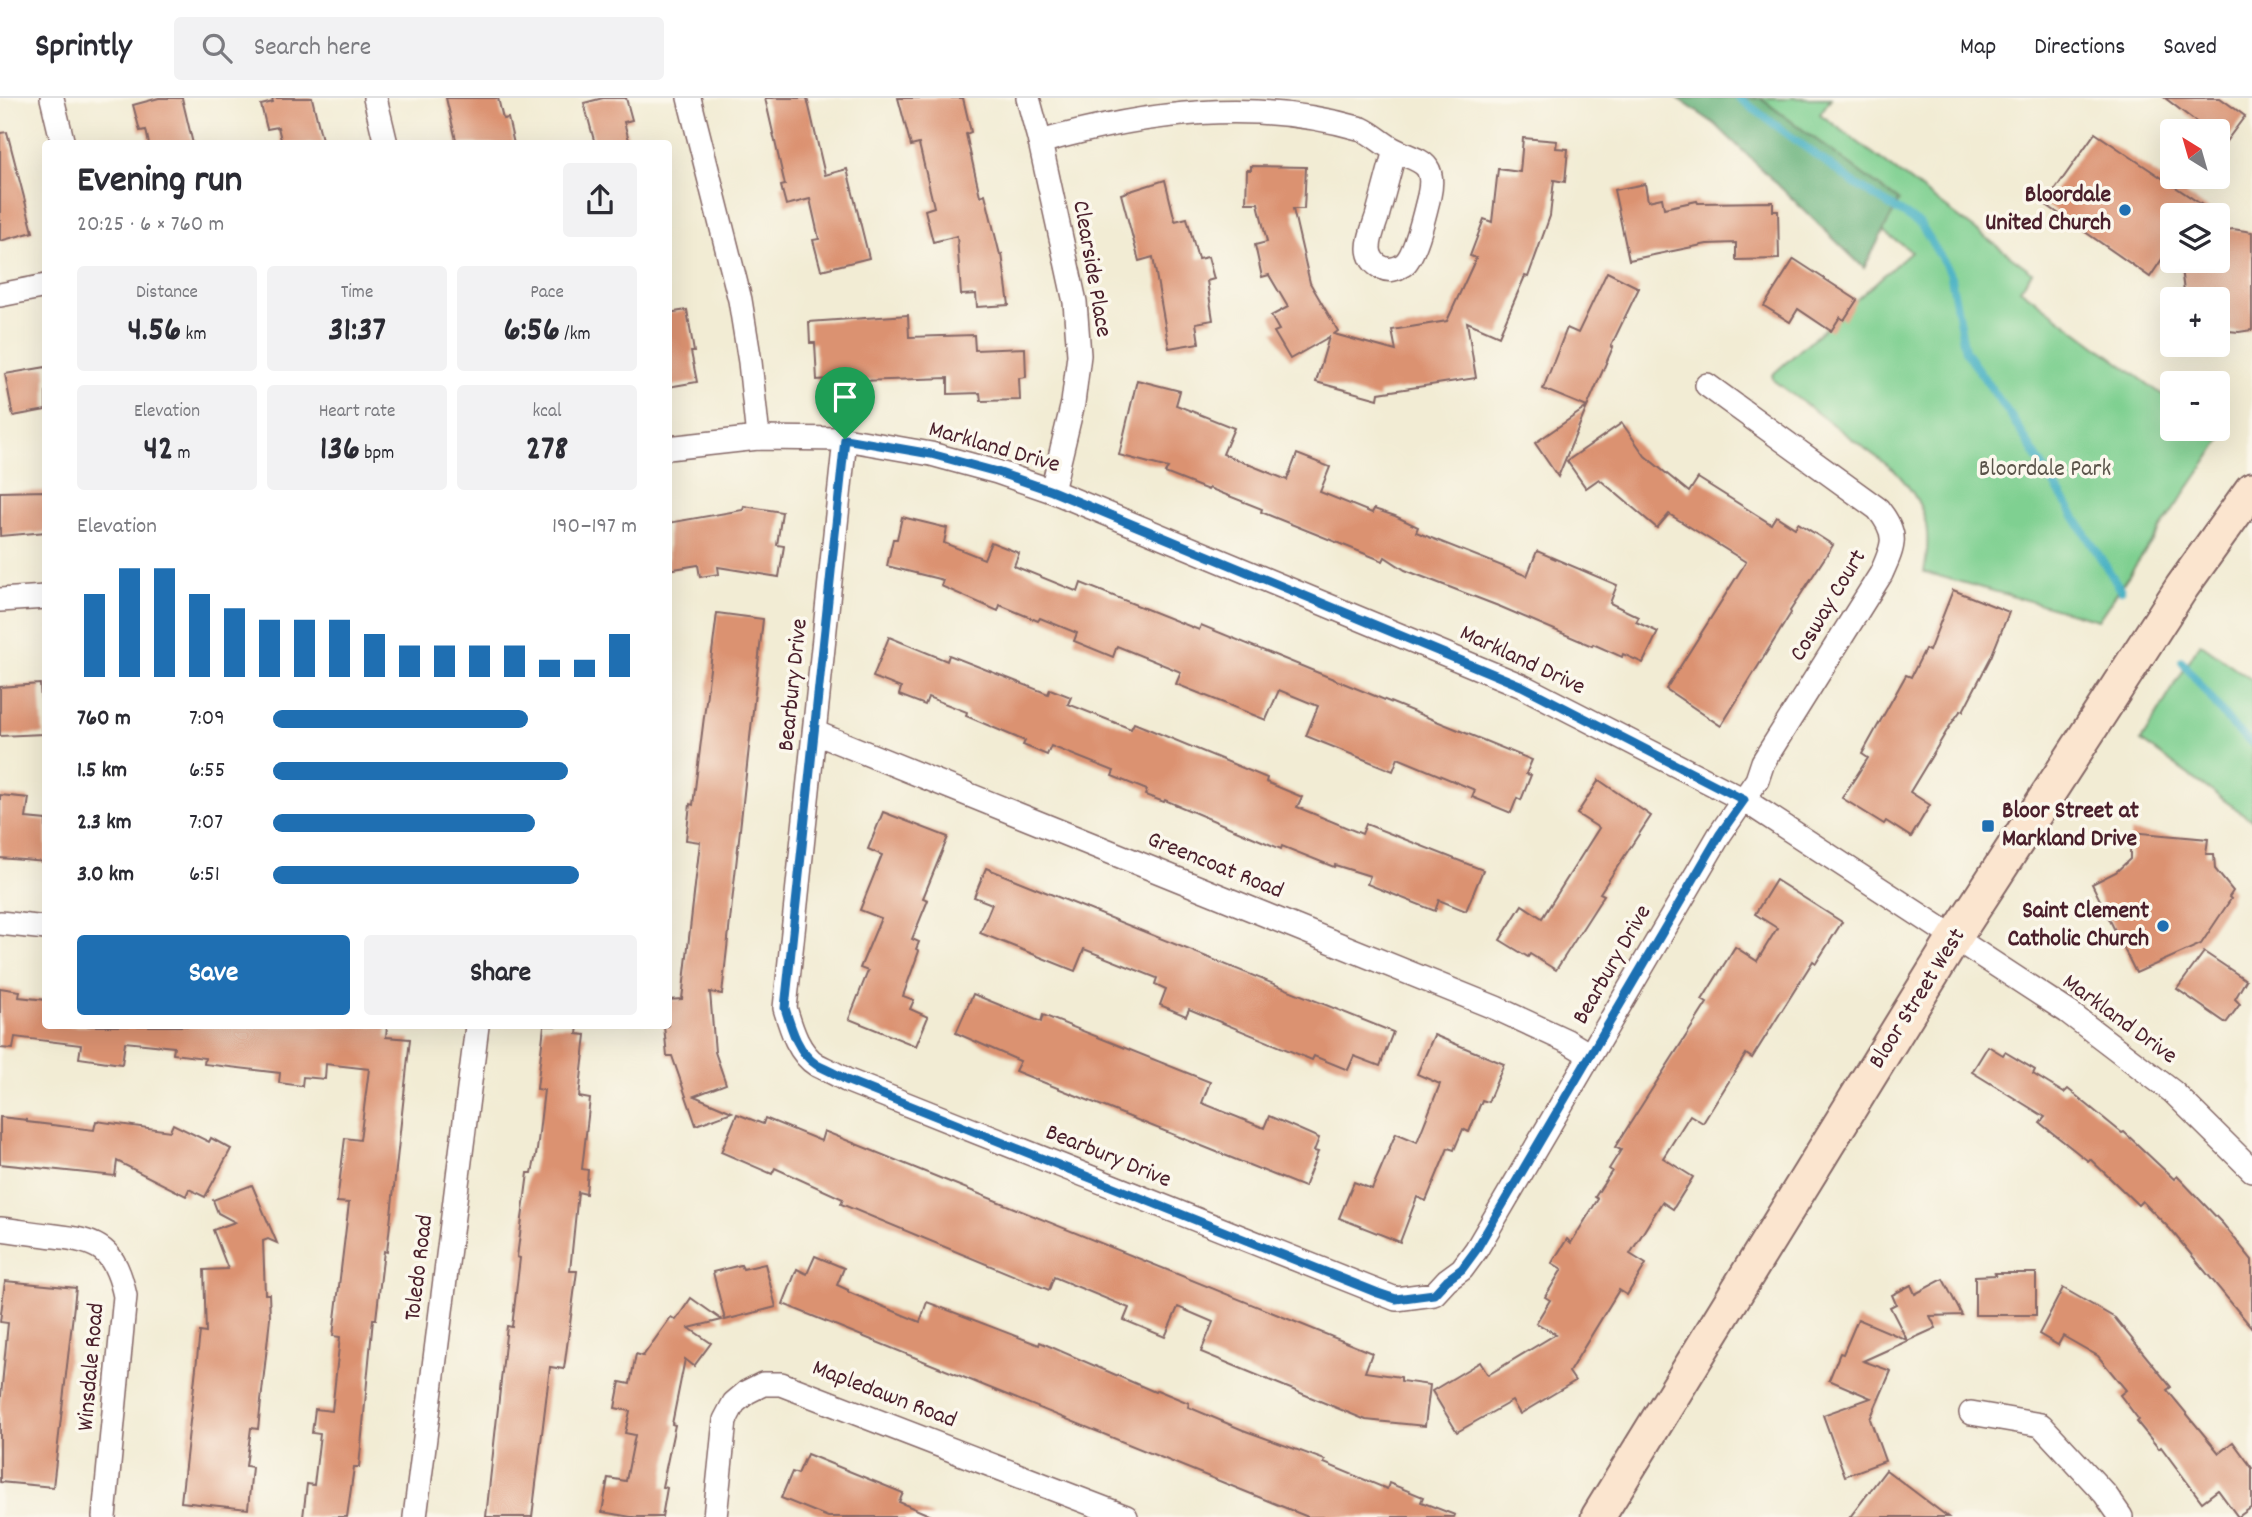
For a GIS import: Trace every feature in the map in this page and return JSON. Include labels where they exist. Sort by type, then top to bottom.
[{"type":"main road","name":"Bloor Street West","points":[[1598,1517],[1954,940],[2182,587],[2252,489]]},
{"type":"street","points":[[52,98],[62,140]]},
{"type":"street","points":[[375,98],[385,140]]},
{"type":"street","points":[[690,98],[740,300],[758,438]]},
{"type":"street","name":"Clearside Place","points":[[1028,98],[1075,302],[1079,355],[1073,403],[1052,491]]},
{"type":"street","points":[[1040,142],[1120,121],[1211,103],[1256,102],[1325,115],[1363,130],[1395,150],[1412,156],[1423,163],[1429,174],[1431,186],[1410,259],[1401,267],[1389,269],[1374,261],[1369,244],[1395,150]]},
{"type":"street","points":[[0,295],[42,287]]},
{"type":"street","name":"Cosway Court","points":[[1707,385],[1878,509],[1889,524],[1894,541],[1881,574],[1763,762],[1757,780],[1744,800]]},
{"type":"street","name":"Markland Drive","points":[[672,447],[758,438],[845,439],[931,454],[997,472],[1052,491],[1522,686],[1744,800],[1954,940],[2068,1012],[2173,1092],[2252,1170]]},
{"type":"street","name":"Bearbury Drive","points":[[845,439],[785,1008],[792,1031],[803,1051],[817,1064],[846,1080],[1396,1299],[1434,1294],[1462,1269],[1483,1238],[1724,827],[1744,800]]},
{"type":"street","points":[[0,600],[42,597]]},
{"type":"street","name":"Greencoat Road","points":[[816,733],[1496,1007],[1590,1055]]},
{"type":"street","points":[[0,923],[42,928]]},
{"type":"street","name":"Toledo Road","points":[[415,1517],[477,1029]]},
{"type":"street","name":"Winsdale Road","points":[[0,1229],[94,1242],[120,1272],[125,1296],[104,1517]]},
{"type":"street","name":"Mapledawn Road","points":[[715,1517],[725,1419],[734,1403],[747,1392],[763,1384],[781,1384],[1126,1517]]},
{"type":"street","points":[[1970,1413],[2041,1425],[2105,1494],[2121,1517]]},
{"type":"green space","points":[[1677,98],[1760,98],[1899,201],[1864,268],[1715,124]]},
{"type":"green space","name":"Bloordale Park","points":[[1693,98],[1831,98],[1820,114],[2032,272],[2020,289],[2160,393],[2160,441],[2221,441],[2098,620],[1924,572],[1927,529],[1919,505],[1905,482],[1894,470],[1774,381],[1772,375],[1911,251]]},
{"type":"green space","points":[[2200,643],[2252,680],[2252,820],[2141,741]]},
{"type":"building","points":[[159,98],[182,98],[192,140],[148,140],[146,130],[140,131],[133,105]]},
{"type":"building","points":[[272,98],[312,98],[322,140],[281,140],[278,127],[267,129],[261,105],[273,102]]},
{"type":"building","points":[[446,98],[498,98],[503,119],[508,118],[513,140],[456,140]]},
{"type":"building","points":[[603,98],[626,98],[632,120],[624,122],[629,140],[594,140],[584,103]]},
{"type":"building","points":[[765,98],[807,98],[825,175],[847,169],[869,258],[821,270],[813,240],[819,239],[810,199],[786,205],[781,186],[785,185]]},
{"type":"building","points":[[898,98],[963,98],[971,132],[966,134],[980,196],[985,194],[1000,255],[1002,254],[1009,305],[977,307],[976,294],[961,295],[957,236],[933,242],[925,210],[934,207],[919,144],[911,146]]},
{"type":"building","points":[[2165,98],[2220,98],[2245,116],[2230,136],[2230,119],[2192,119]]},
{"type":"building","points":[[7,132],[33,232],[0,241],[0,133]]},
{"type":"building","name":"Bloordale United Church","points":[[2095,133],[2160,177],[2160,189],[2178,189],[2199,203],[2160,203],[2160,262],[2150,277],[2045,204]]},
{"type":"building","points":[[1523,138],[1557,141],[1556,148],[1568,149],[1565,182],[1554,180],[1550,216],[1528,277],[1525,276],[1499,336],[1467,322],[1476,378],[1379,393],[1378,399],[1316,382],[1329,337],[1290,359],[1274,332],[1279,330],[1271,316],[1288,307],[1269,275],[1262,277],[1255,245],[1267,242],[1258,203],[1246,203],[1247,170],[1251,170],[1251,166],[1306,167],[1304,209],[1293,209],[1310,283],[1338,331],[1334,334],[1396,351],[1392,330],[1447,321],[1476,258],[1470,256],[1484,219],[1492,222],[1498,169],[1520,172]]},
{"type":"building","points":[[1165,180],[1175,221],[1187,218],[1198,259],[1208,257],[1214,279],[1207,281],[1213,320],[1196,323],[1199,343],[1169,348],[1153,257],[1139,261],[1121,194]]},
{"type":"building","points":[[1645,184],[1648,201],[1662,198],[1664,208],[1697,201],[1773,202],[1773,211],[1778,211],[1779,259],[1736,260],[1736,243],[1707,244],[1629,260],[1614,190]]},
{"type":"building","points":[[2230,230],[2252,232],[2252,330],[2239,332],[2230,331],[2230,287],[2183,287],[2182,273],[2230,273]]},
{"type":"building","points":[[1794,259],[1857,300],[1844,320],[1840,317],[1831,331],[1798,309],[1790,322],[1764,306]]},
{"type":"building","points":[[1607,272],[1639,288],[1611,346],[1613,347],[1587,407],[1543,389],[1567,328],[1578,333]]},
{"type":"building","points":[[687,310],[697,382],[672,386],[672,312]]},
{"type":"building","points":[[908,315],[909,337],[974,335],[975,350],[1025,348],[1026,377],[1019,378],[1020,400],[981,401],[980,393],[948,394],[948,378],[859,381],[859,377],[817,380],[815,343],[810,343],[809,322]]},
{"type":"building","points":[[42,368],[42,411],[13,416],[5,374]]},
{"type":"building","points":[[1137,380],[1180,391],[1176,405],[1234,428],[1223,454],[1287,480],[1297,454],[1330,467],[1320,492],[1372,513],[1374,509],[1395,516],[1418,527],[1416,532],[1527,576],[1537,551],[1617,585],[1610,603],[1639,617],[1636,622],[1658,632],[1643,663],[1593,644],[1592,646],[1405,570],[1385,557],[1383,561],[1261,512],[1262,509],[1165,473],[1168,468],[1119,455]]},
{"type":"building","points":[[1587,407],[1558,477],[1535,443]]},
{"type":"building","points":[[1622,423],[1645,456],[1689,492],[1698,478],[1771,524],[1776,516],[1795,528],[1798,523],[1833,545],[1721,726],[1666,689],[1746,562],[1669,514],[1657,528],[1599,479],[1586,488],[1567,461]]},
{"type":"building","points":[[42,491],[42,532],[0,536],[0,492]]},
{"type":"building","points":[[744,506],[782,512],[777,545],[784,546],[779,577],[718,567],[719,574],[700,577],[698,565],[672,569],[672,522],[743,510]]},
{"type":"building","points":[[902,517],[947,528],[944,543],[984,559],[991,542],[1019,553],[1014,566],[1078,592],[1081,583],[1199,630],[1201,625],[1532,760],[1526,774],[1531,775],[1521,800],[1517,798],[1511,813],[1472,797],[1475,790],[1398,758],[1393,771],[1306,736],[1318,706],[1279,690],[1266,720],[1176,684],[1181,672],[1117,646],[1113,657],[1074,641],[1077,633],[1040,618],[1038,621],[1000,605],[998,611],[941,586],[943,580],[887,566],[893,539],[897,539]]},
{"type":"building","points":[[1953,590],[2009,612],[1991,657],[1963,711],[1961,710],[1951,724],[1910,792],[1930,805],[1911,837],[1842,798],[1868,758],[1862,754],[1906,675],[1911,677],[1925,649],[1929,651]]},
{"type":"building","points":[[717,613],[763,619],[722,994],[710,992],[715,1052],[726,1084],[694,1096],[732,1112],[696,1125],[672,1056],[667,1056],[664,1029],[672,1029],[672,1000],[682,999],[700,842],[686,840],[690,804],[693,805]]},
{"type":"building","points":[[889,637],[947,661],[949,655],[1048,694],[1050,689],[1071,697],[1068,704],[1131,729],[1134,723],[1267,778],[1266,782],[1302,797],[1297,807],[1362,834],[1366,824],[1483,870],[1466,911],[1439,900],[1435,911],[1367,884],[1370,876],[1335,865],[1334,867],[1282,846],[1281,849],[1165,800],[1164,802],[1145,795],[1147,790],[1112,776],[1114,771],[1051,746],[1047,755],[1023,745],[1025,741],[966,716],[967,712],[928,697],[925,705],[899,695],[901,688],[873,677]]},
{"type":"building","points":[[40,684],[42,734],[0,736],[0,687]]},
{"type":"building","points":[[1599,780],[1651,816],[1600,893],[1604,895],[1556,970],[1500,940],[1522,905],[1542,918],[1599,828],[1577,814]]},
{"type":"building","points":[[0,795],[29,798],[26,818],[42,820],[42,862],[0,858]]},
{"type":"building","points":[[883,812],[948,837],[923,898],[928,900],[912,939],[919,942],[916,949],[919,951],[903,996],[914,1000],[910,1009],[928,1017],[916,1046],[849,1019],[868,971],[860,968],[881,918],[860,910],[882,855],[868,849]]},
{"type":"building","name":"Saint Clement Catholic Church","points":[[2130,832],[2208,839],[2206,854],[2214,854],[2215,869],[2233,891],[2229,897],[2231,899],[2201,944],[2136,973],[2092,884],[2116,872],[2130,859]]},
{"type":"building","points":[[986,868],[1393,1032],[1380,1066],[1354,1056],[1348,1070],[1314,1056],[1312,1060],[1189,1009],[1186,1016],[1160,1005],[1166,989],[1155,984],[1157,978],[1084,949],[1075,971],[980,933],[992,904],[974,897]]},
{"type":"building","points":[[1776,880],[1842,922],[1816,963],[1813,961],[1752,1058],[1746,1054],[1703,1123],[1690,1115],[1663,1158],[1693,1177],[1673,1209],[1662,1202],[1630,1254],[1646,1264],[1627,1295],[1619,1290],[1569,1372],[1575,1381],[1520,1414],[1512,1401],[1457,1432],[1432,1391],[1480,1362],[1488,1375],[1556,1334],[1536,1323],[1550,1300],[1545,1297],[1562,1269],[1552,1263],[1567,1239],[1571,1243],[1598,1199],[1595,1197],[1612,1171],[1609,1169],[1621,1150],[1615,1147],[1707,1003],[1702,1000],[1735,947],[1757,961],[1777,928],[1755,914]]},
{"type":"building","points":[[2204,952],[2246,980],[2235,999],[2240,1004],[2226,1023],[2177,989]]},
{"type":"building","points":[[0,988],[20,991],[19,997],[42,1000],[42,1029],[387,1029],[386,1037],[410,1039],[387,1252],[384,1251],[376,1319],[373,1319],[359,1467],[354,1467],[347,1517],[303,1517],[307,1484],[314,1485],[320,1434],[312,1433],[315,1409],[332,1411],[340,1337],[333,1336],[349,1203],[337,1202],[345,1138],[360,1140],[369,1069],[326,1064],[325,1079],[303,1077],[302,1086],[279,1083],[280,1073],[204,1064],[205,1058],[173,1054],[174,1047],[125,1042],[122,1064],[79,1058],[81,1045],[15,1037],[13,1049],[0,1048]]},
{"type":"building","points":[[973,994],[1041,1022],[1043,1015],[1210,1082],[1202,1103],[1264,1128],[1269,1116],[1319,1138],[1314,1151],[1318,1152],[1304,1187],[1015,1071],[1020,1061],[956,1033]]},
{"type":"building","points":[[544,1029],[578,1029],[577,1034],[586,1035],[579,1097],[590,1099],[582,1169],[588,1170],[586,1194],[578,1192],[570,1271],[577,1271],[564,1369],[550,1367],[532,1517],[486,1517],[507,1326],[512,1327],[520,1258],[517,1257],[528,1173],[532,1173],[537,1150],[544,1090],[537,1089]]},
{"type":"building","points":[[1434,1035],[1504,1064],[1488,1102],[1482,1100],[1469,1132],[1463,1129],[1454,1150],[1448,1148],[1426,1201],[1417,1197],[1400,1242],[1339,1218],[1354,1182],[1372,1189],[1396,1133],[1417,1142],[1440,1084],[1417,1074]]},
{"type":"building","points":[[1988,1046],[2003,1055],[2005,1052],[2035,1070],[2033,1074],[2064,1093],[2068,1089],[2124,1132],[2174,1179],[2177,1176],[2223,1224],[2252,1260],[2252,1328],[2170,1229],[2142,1201],[2138,1205],[2090,1159],[2088,1161],[2040,1123],[2045,1117],[1972,1072]]},
{"type":"building","points":[[737,1114],[763,1124],[765,1118],[821,1141],[824,1131],[1372,1353],[1365,1372],[1401,1377],[1401,1381],[1430,1385],[1425,1426],[1366,1420],[1201,1352],[1213,1322],[1178,1307],[1165,1337],[1124,1320],[1129,1308],[1054,1277],[1049,1290],[841,1204],[843,1199],[775,1168],[772,1174],[721,1152]]},
{"type":"building","points":[[0,1117],[94,1130],[96,1121],[170,1131],[173,1124],[209,1142],[211,1138],[231,1149],[205,1197],[189,1189],[186,1196],[117,1161],[115,1176],[0,1164]]},
{"type":"building","points":[[252,1185],[277,1243],[268,1239],[263,1241],[265,1294],[269,1294],[270,1318],[258,1429],[251,1428],[246,1466],[252,1467],[248,1509],[181,1502],[200,1332],[206,1333],[204,1270],[228,1269],[213,1230],[235,1222],[218,1213],[213,1200]]},
{"type":"building","points":[[815,1256],[844,1268],[837,1285],[848,1292],[920,1322],[927,1302],[1039,1345],[1040,1342],[1155,1392],[1157,1390],[1189,1403],[1188,1407],[1243,1430],[1325,1460],[1324,1463],[1387,1489],[1389,1483],[1423,1497],[1421,1502],[1455,1515],[1308,1517],[783,1304],[797,1269],[807,1274]]},
{"type":"building","points":[[765,1264],[776,1307],[725,1320],[713,1272],[741,1265],[743,1269]]},
{"type":"building","points":[[1995,1273],[2036,1273],[2036,1315],[1975,1315],[1975,1276],[1996,1275]]},
{"type":"building","points":[[1943,1279],[1962,1315],[1930,1316],[1936,1328],[1863,1361],[1891,1371],[1870,1419],[1885,1461],[1845,1476],[1823,1415],[1871,1398],[1829,1380],[1840,1353],[1843,1354],[1858,1319],[1907,1340],[1890,1307],[1896,1304],[1892,1295],[1911,1285],[1915,1294]]},
{"type":"building","points":[[5,1281],[76,1288],[53,1487],[0,1482],[0,1406],[8,1323],[0,1322]]},
{"type":"building","points":[[2063,1288],[2115,1318],[2171,1387],[2167,1390],[2219,1453],[2233,1442],[2252,1468],[2252,1507],[2238,1517],[2218,1490],[2202,1502],[2161,1447],[2159,1449],[2137,1422],[2139,1420],[2120,1395],[2126,1390],[2098,1356],[2063,1336],[2058,1345],[2039,1334]]},
{"type":"building","points":[[691,1298],[722,1320],[689,1328],[711,1343],[694,1366],[685,1359],[662,1487],[667,1488],[662,1517],[631,1517],[602,1512],[608,1478],[626,1481],[635,1435],[625,1433],[630,1411],[615,1408],[620,1382],[630,1384],[636,1354],[643,1356],[671,1317],[676,1320]]},
{"type":"building","points":[[807,1454],[903,1493],[899,1502],[934,1517],[828,1517],[781,1498],[792,1472],[798,1474]]},
{"type":"building","points":[[1886,1470],[1948,1517],[1850,1517]]},
{"type":"waterway","points":[[1739,98],[1855,184],[1920,224],[1950,272],[1965,351],[2012,418],[2121,590]]},
{"type":"waterway","points":[[2182,661],[2233,727],[2252,743]]},
{"type":"place","name":"Bloordale United Church","points":[[2125,210]]},
{"type":"place","name":"Bloor Street at Markland Drive","points":[[1988,826]]},
{"type":"place","name":"Saint Clement Catholic Church","points":[[2163,926]]},
{"type":"route","points":[[845,439],[931,454],[1052,491],[1522,686],[1744,800],[1720,834],[1476,1250],[1462,1269],[1434,1294],[1396,1299],[1378,1293],[846,1080],[817,1064],[803,1051],[792,1031],[785,1008],[845,439]]}]
